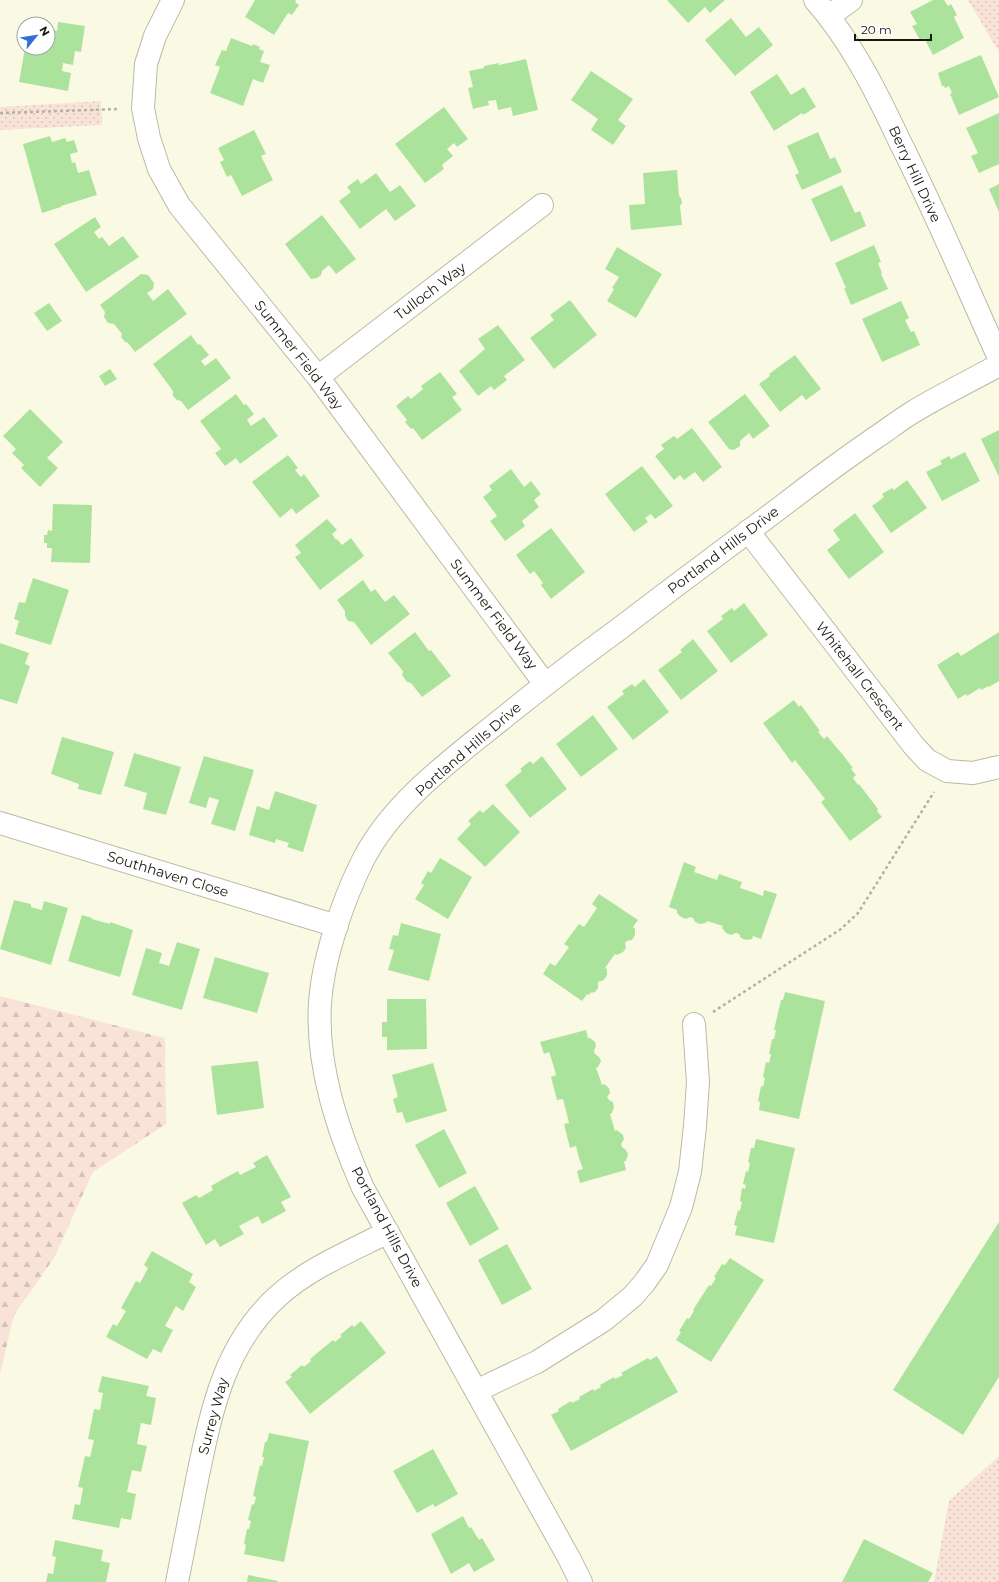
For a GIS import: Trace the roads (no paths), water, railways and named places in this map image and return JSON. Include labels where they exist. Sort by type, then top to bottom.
[{"type":"street","name":"Summer Field Way","points":[[173,0],[155,36],[146,64],[143,108],[149,138],[159,169],[179,205],[318,377],[545,684]]},
{"type":"street","name":"Berry Hill Drive","points":[[815,0],[829,16],[860,64],[881,102],[916,174],[999,358]]},
{"type":"street","points":[[829,16],[851,0]]},
{"type":"street","name":"Tulloch Way","points":[[318,377],[542,205]]},
{"type":"street","name":"Portland Hills Drive","points":[[581,1582],[363,1188],[353,1164],[336,1114],[324,1059],[320,1030],[320,1002],[326,967],[337,926],[351,887],[364,858],[378,834],[399,810],[437,772],[545,684],[837,465],[912,413],[999,365]]},
{"type":"street","name":"Whitehall Crescent","points":[[748,531],[914,746],[927,760],[947,771],[973,772],[999,766]]},
{"type":"street","name":"Southhaven Close","points":[[0,823],[337,926]]},
{"type":"street","points":[[476,1391],[537,1362],[604,1320],[633,1296],[657,1265],[682,1207],[691,1166],[696,1121],[698,1082],[694,1024]]},
{"type":"street","name":"Surrey Way","points":[[177,1582],[210,1419],[222,1380],[240,1343],[264,1309],[294,1283],[324,1265],[388,1232]]}]
